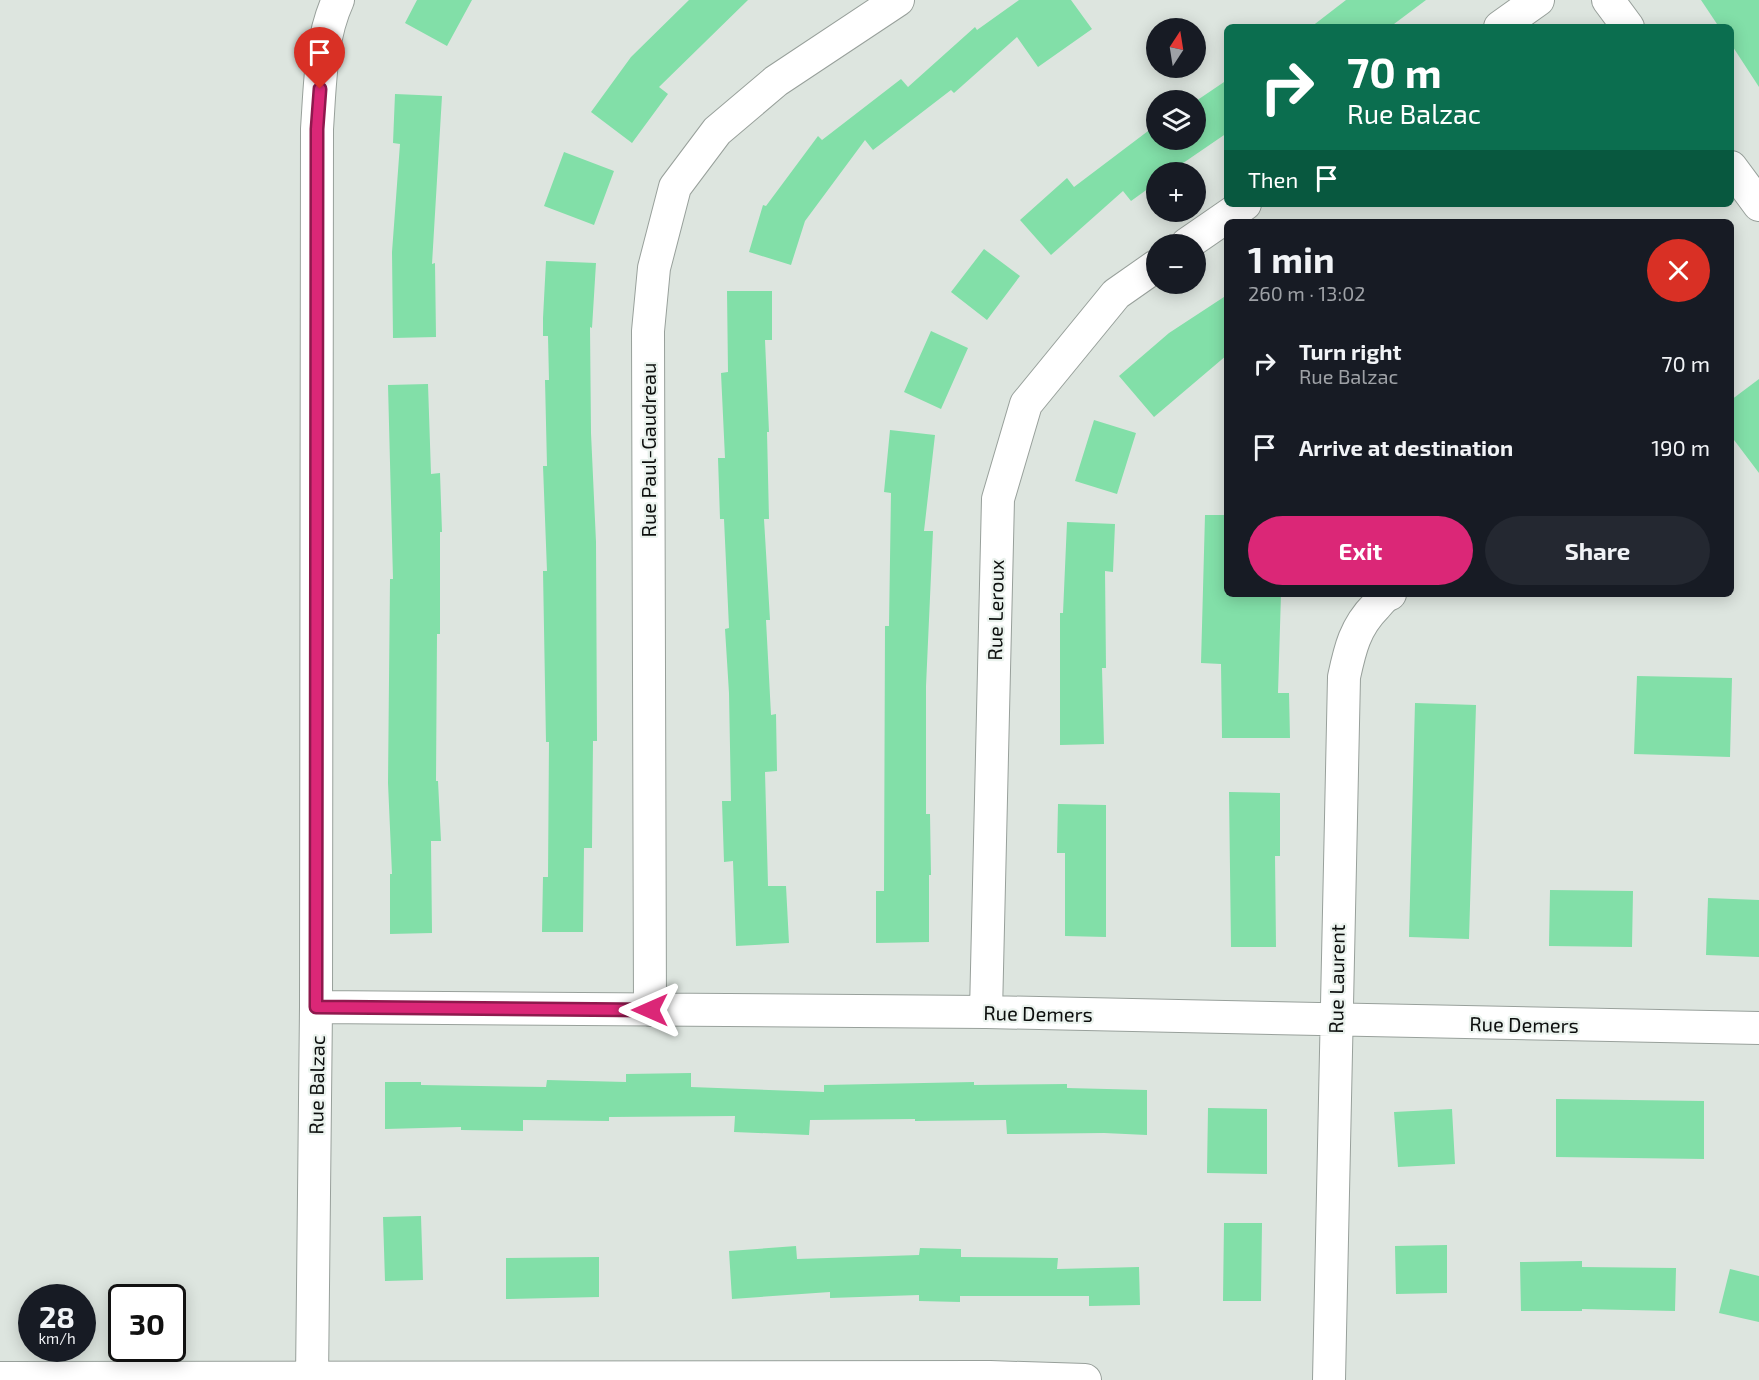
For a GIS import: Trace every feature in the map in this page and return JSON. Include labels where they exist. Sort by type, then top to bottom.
[{"type":"street","name":"Rue Balzac","points":[[312,1379],[316,1007],[317,129],[322,69],[332,14],[338,0]]},
{"type":"street","name":"Rue Paul-Gaudreau","points":[[650,1010],[648,331],[654,268],[675,187],[717,131],[776,81],[898,0]]},
{"type":"street","points":[[1504,24],[1538,0]]},
{"type":"street","points":[[1608,0],[1626,24]]},
{"type":"street","points":[[1734,171],[1759,205]]},
{"type":"street","points":[[1202,234],[1241,207]]},
{"type":"street","name":"Rue Leroux","points":[[986,1012],[998,499],[1026,404],[1116,294],[1146,273]]},
{"type":"street","name":"Rue Laurent","points":[[1329,1380],[1344,677],[1351,641],[1365,617],[1384,597]]},
{"type":"street","name":"Rue Demers","points":[[316,1007],[986,1012],[1759,1028]]},
{"type":"street","points":[[0,1378],[990,1378],[1085,1380]]},
{"type":"building","points":[[417,0],[472,0],[447,46],[405,23]]},
{"type":"building","points":[[689,0],[748,0],[659,87],[668,94],[632,143],[591,112],[631,57]]},
{"type":"building","points":[[1019,0],[1071,0],[1092,29],[1038,67],[1017,37],[954,93],[951,90],[873,150],[865,140],[805,221],[791,265],[749,252],[763,205],[766,206],[818,136],[822,140],[901,79],[908,87],[975,27],[977,30]]},
{"type":"building","points":[[1346,0],[1426,0],[1394,24],[1315,24]]},
{"type":"building","points":[[1701,0],[1759,0],[1759,87],[1734,49],[1734,24],[1717,24]]},
{"type":"building","points":[[1224,82],[1224,135],[1206,147],[1206,94]]},
{"type":"building","points":[[395,94],[442,96],[432,264],[435,263],[436,337],[393,338],[392,252],[400,144],[393,143]]},
{"type":"building","points":[[1146,133],[1146,150],[1202,150],[1185,162],[1146,162],[1146,190],[1131,201],[1123,191],[1051,255],[1020,220],[1067,178],[1074,187]]},
{"type":"building","points":[[564,152],[614,171],[594,225],[544,206]]},
{"type":"building","points":[[984,249],[1020,276],[987,320],[951,292]]},
{"type":"building","points":[[546,261],[596,263],[592,328],[590,327],[591,433],[596,542],[597,741],[593,741],[592,848],[584,848],[583,932],[542,932],[543,877],[548,877],[549,742],[546,742],[543,571],[547,571],[543,466],[547,466],[545,380],[549,380],[548,336],[543,336]]},
{"type":"building","points":[[727,291],[772,291],[772,340],[765,340],[769,432],[767,432],[769,519],[764,519],[770,620],[766,620],[771,715],[776,714],[777,771],[765,772],[768,886],[786,886],[789,943],[736,946],[733,861],[724,862],[722,801],[731,801],[725,629],[729,628],[724,519],[720,519],[718,458],[725,458],[721,373],[728,372]]},
{"type":"building","points":[[1224,297],[1224,358],[1154,417],[1119,376],[1169,333]]},
{"type":"building","points":[[931,331],[968,348],[941,409],[904,392]]},
{"type":"building","points":[[1759,379],[1759,473],[1734,440],[1734,398]]},
{"type":"building","points":[[428,384],[431,474],[440,473],[442,532],[440,532],[440,634],[437,634],[436,781],[438,781],[441,841],[431,841],[432,933],[390,934],[390,874],[392,874],[388,783],[390,579],[393,579],[388,385]]},
{"type":"building","points":[[1094,420],[1136,433],[1117,494],[1075,481]]},
{"type":"building","points":[[890,430],[935,435],[924,531],[933,531],[926,686],[926,814],[930,814],[931,875],[929,875],[929,942],[876,943],[876,891],[884,891],[885,626],[889,626],[891,493],[884,492]]},
{"type":"building","points":[[1205,515],[1224,515],[1224,597],[1281,597],[1278,693],[1289,693],[1290,738],[1222,738],[1221,664],[1201,663]]},
{"type":"building","points":[[1067,522],[1115,524],[1113,572],[1105,571],[1106,668],[1102,668],[1104,744],[1060,745],[1060,613],[1063,613]]},
{"type":"building","points":[[1637,676],[1732,678],[1730,757],[1634,754]]},
{"type":"building","points":[[1415,703],[1476,705],[1469,939],[1409,937]]},
{"type":"building","points":[[1229,792],[1280,793],[1280,856],[1275,856],[1276,947],[1231,947]]},
{"type":"building","points":[[1058,804],[1106,805],[1106,937],[1065,936],[1065,853],[1057,853]]},
{"type":"building","points":[[1550,890],[1633,891],[1632,947],[1549,946]]},
{"type":"building","points":[[1708,898],[1759,900],[1759,957],[1706,955]]},
{"type":"building","points":[[691,1073],[691,1087],[824,1092],[824,1085],[974,1082],[974,1085],[1067,1084],[1067,1088],[1147,1090],[1147,1135],[1007,1134],[1006,1120],[915,1121],[915,1119],[810,1120],[809,1135],[734,1132],[735,1116],[609,1117],[609,1121],[523,1120],[523,1131],[461,1130],[461,1127],[385,1129],[385,1082],[421,1082],[421,1085],[546,1087],[547,1080],[626,1082],[626,1074]]},
{"type":"building","points":[[1556,1099],[1704,1101],[1704,1159],[1556,1157]]},
{"type":"building","points":[[1208,1108],[1267,1109],[1267,1174],[1207,1173]]},
{"type":"building","points":[[1452,1109],[1455,1164],[1398,1167],[1394,1112]]},
{"type":"building","points":[[421,1216],[423,1280],[385,1281],[383,1217]]},
{"type":"building","points":[[1224,1223],[1262,1223],[1261,1301],[1223,1301]]},
{"type":"building","points":[[1447,1245],[1447,1293],[1396,1294],[1395,1246]]},
{"type":"building","points":[[796,1246],[797,1259],[919,1255],[920,1248],[961,1249],[961,1257],[1058,1258],[1057,1269],[1139,1267],[1140,1305],[1089,1306],[1089,1296],[960,1296],[960,1302],[919,1301],[919,1295],[830,1298],[830,1292],[732,1299],[729,1251]]},
{"type":"building","points":[[599,1257],[599,1297],[506,1299],[506,1258]]},
{"type":"building","points":[[1582,1261],[1582,1267],[1676,1268],[1675,1311],[1582,1309],[1582,1311],[1521,1311],[1520,1262]]},
{"type":"building","points":[[1730,1269],[1759,1276],[1759,1322],[1719,1313]]},
{"type":"route","points":[[320,89],[317,129],[316,1007],[650,1010]]}]
